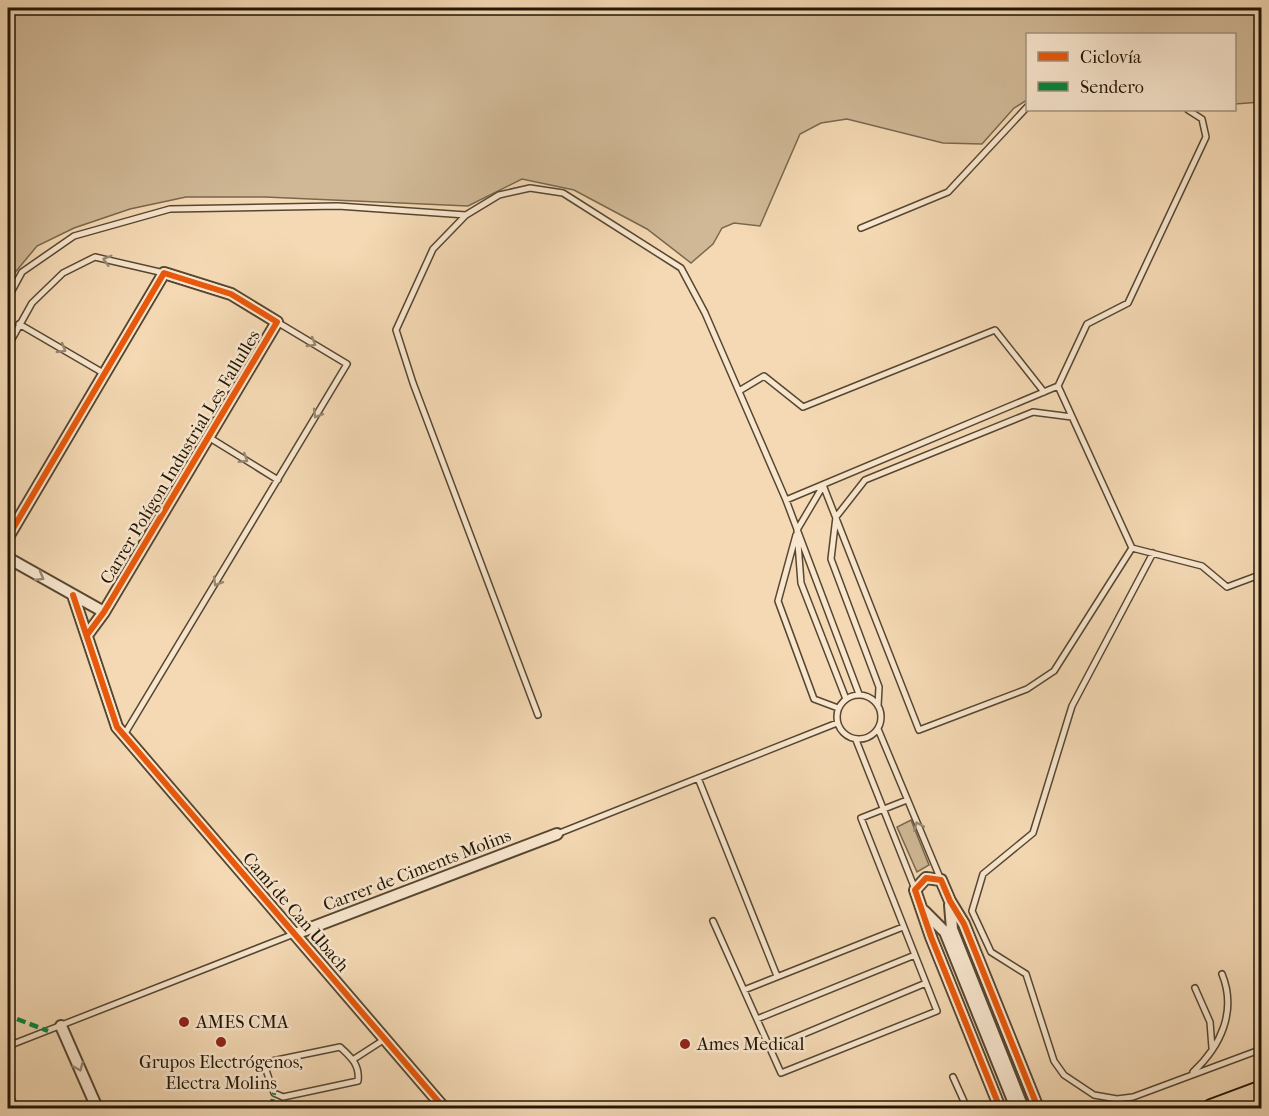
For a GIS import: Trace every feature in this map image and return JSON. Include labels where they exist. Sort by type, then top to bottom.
[{"type":"main road","points":[[1211,1108],[1262,1089]]},
{"type":"street","name":"Carrer Polígon Industrial Les Fallulles","points":[[87,635],[104,612],[210,438],[277,322],[231,294],[164,273]]},
{"type":"street","points":[[8,537],[164,273]]},
{"type":"street","name":"Carrer Polígon Industrial Les Fallulles","points":[[8,558],[104,612]]},
{"type":"street","points":[[73,595],[117,727],[124,735]]},
{"type":"street","name":"Camí de Can Ubach","points":[[124,735],[444,1108]]},
{"type":"street","name":"Carrer de Ciments Molins","points":[[295,934],[557,834]]},
{"type":"street","points":[[999,1108],[931,937],[915,890],[926,878],[941,880],[964,924],[1038,1108]]},
{"type":"street","points":[[950,901],[952,929],[1023,1108]]},
{"type":"street","points":[[924,911],[945,932],[1016,1108]]},
{"type":"street","points":[[61,1026],[97,1108]]},
{"type":"lane","points":[[861,228],[948,192],[1026,108]]},
{"type":"lane","points":[[786,500],[1058,386],[1087,324],[1128,303],[1206,137],[1202,119],[1190,111]]},
{"type":"lane","points":[[538,715],[413,383],[396,330],[433,249],[466,215],[499,195],[530,188],[563,193],[681,268],[705,313],[786,500],[859,694]]},
{"type":"lane","points":[[8,298],[22,272],[74,236],[170,209],[338,206],[466,215]]},
{"type":"lane","points":[[8,346],[32,303],[63,273],[95,257],[164,273]]},
{"type":"lane","points":[[124,735],[347,364],[277,322]]},
{"type":"lane","points":[[19,324],[105,374]]},
{"type":"lane","points":[[739,391],[764,376],[803,407],[995,330],[1044,392]]},
{"type":"lane","points":[[1058,386],[1132,548]]},
{"type":"lane","points":[[878,706],[879,687],[831,559],[836,518],[865,480],[1033,412],[1072,417]]},
{"type":"lane","points":[[210,438],[278,480]]},
{"type":"lane","points":[[824,485],[919,730],[1027,689],[1054,671],[1132,548]]},
{"type":"lane","points":[[824,485],[797,530],[778,601],[814,699],[838,708]]},
{"type":"lane","points":[[797,530],[801,583],[846,699]]},
{"type":"lane","points":[[1132,548],[1202,566],[1227,587],[1262,574]]},
{"type":"lane","points":[[1153,553],[1072,706],[1033,833],[983,874],[972,911],[991,952],[1026,974],[1054,1061],[1064,1075],[1094,1095],[1117,1099],[1133,1097],[1262,1049]]},
{"type":"lane","points":[[878,729],[867,738],[856,740],[845,735],[837,723],[838,708],[846,699],[859,694],[872,699],[878,706],[881,713],[878,729],[941,880]]},
{"type":"lane","name":"Carrer de Ciments Molins","points":[[557,834],[837,723]]},
{"type":"lane","points":[[856,740],[915,890]]},
{"type":"lane","points":[[698,778],[777,976]]},
{"type":"lane","points":[[713,921],[781,1073],[937,1011],[861,818],[908,801]]},
{"type":"lane","points":[[744,990],[903,927]]},
{"type":"lane","name":"Carrer de Ciments Molins","points":[[8,1046],[295,934]]},
{"type":"lane","points":[[757,1019],[915,955]]},
{"type":"lane","points":[[1190,1076],[1203,1063],[1220,1039],[1227,1020],[1230,999],[1222,974]]},
{"type":"lane","points":[[770,1048],[926,982]]},
{"type":"lane","points":[[1195,988],[1210,1022],[1212,1048]]},
{"type":"lane","points":[[354,1059],[385,1039]]},
{"type":"lane","points":[[340,1047],[354,1059],[359,1074],[358,1081],[283,1097],[274,1093],[266,1070],[272,1061],[340,1047]]},
{"type":"lane","points":[[953,1077],[967,1108]]},
{"type":"shaded area","points":[[8,8],[1261,8],[1261,102],[1236,104],[1236,33],[1026,33],[1026,101],[1014,108],[982,144],[943,143],[847,119],[821,123],[800,134],[760,226],[734,223],[722,228],[713,244],[691,263],[647,229],[574,190],[522,179],[468,206],[265,197],[186,197],[130,209],[74,228],[37,246],[8,281]]},
{"type":"shaded area","points":[[911,820],[929,865],[917,872],[897,827]]},
{"type":"shaded area","points":[[8,1086],[20,1108],[8,1108]]},
{"type":"marked path","points":[[8,1009],[17,1019],[48,1031]]},
{"type":"marked path","points":[[271,1108],[274,1093]]},
{"type":"cycle path","points":[[8,537],[164,273],[231,294],[277,322],[104,612],[87,635]]},
{"type":"cycle path","points":[[73,595],[117,727],[444,1108]]},
{"type":"cycle path","points":[[1000,1108],[931,937],[915,890],[926,878],[941,880],[964,924],[1038,1108]]},
{"type":"place","name":"AMES CMA","points":[[184,1022]]},
{"type":"place","name":"Grupos Electrógenos, Electra Molins","points":[[221,1042]]},
{"type":"place","name":"Ames Medical","points":[[685,1044]]}]
